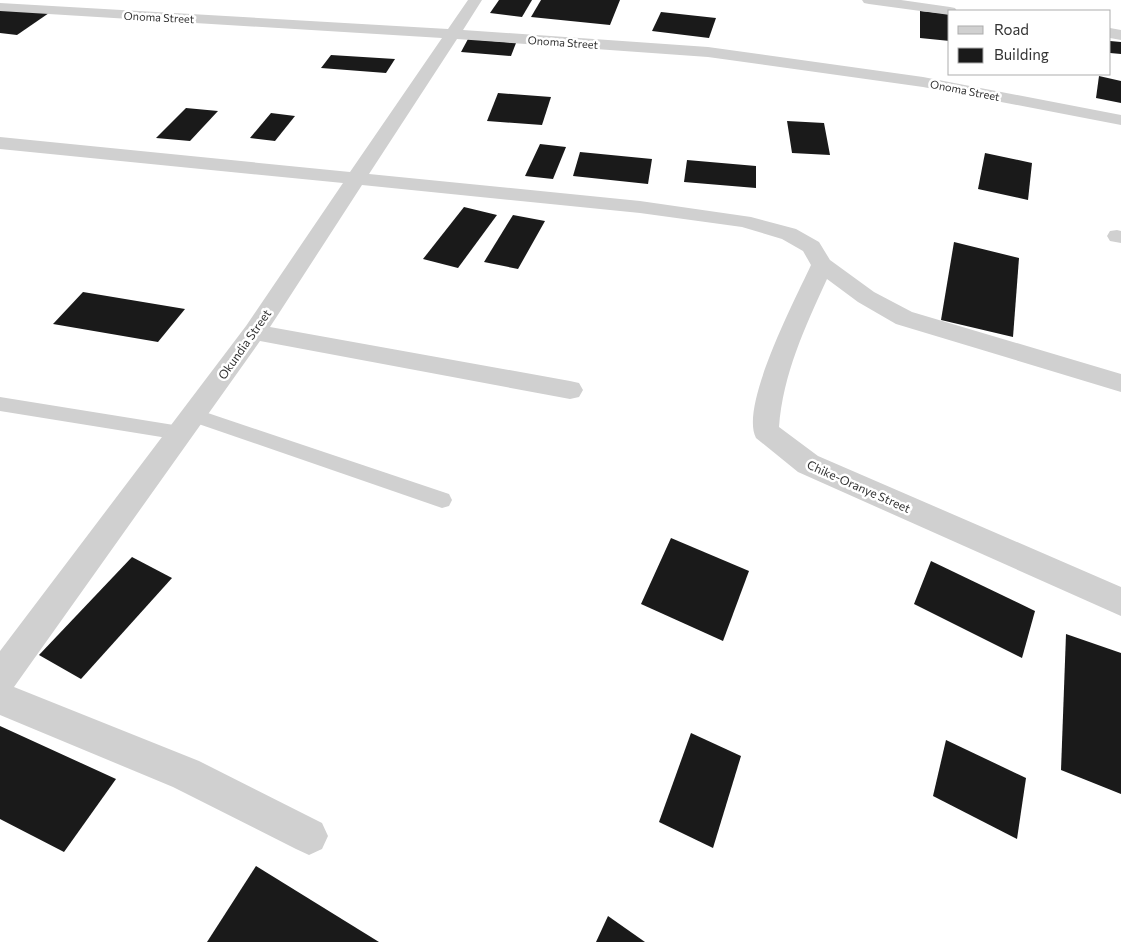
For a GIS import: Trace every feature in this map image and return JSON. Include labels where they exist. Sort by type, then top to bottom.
[{"type":"street","name":"Okundia Street","points":[[0,678],[254,332],[475,0]]},
{"type":"street","points":[[869,0],[948,11]]},
{"type":"street","name":"Onoma Street","points":[[0,7],[452,34],[708,52],[923,82],[1121,120]]},
{"type":"street","points":[[0,143],[26,144],[640,207],[744,221],[789,234],[811,248],[822,265],[866,297],[904,318],[1121,383]]},
{"type":"street","points":[[0,159],[26,144]]},
{"type":"street","name":"Chike-Oranye Street","points":[[822,265],[776,372],[766,409],[765,431],[808,464],[1121,602]]},
{"type":"street","points":[[254,332],[570,390]]},
{"type":"street","points":[[0,698],[186,774],[309,836]]},
{"type":"lane","points":[[0,404],[187,424],[442,500]]},
{"type":"building","points":[[499,0],[532,0],[522,17],[490,13]]},
{"type":"building","points":[[541,0],[620,0],[610,25],[531,17]]},
{"type":"building","points":[[0,8],[49,13],[17,35],[0,33]]},
{"type":"building","points":[[920,11],[948,14],[948,41],[920,38]]},
{"type":"building","points":[[661,12],[716,18],[709,38],[652,31]]},
{"type":"building","points":[[468,39],[516,43],[511,56],[461,52]]},
{"type":"building","points":[[1111,41],[1121,42],[1121,54],[1111,53]]},
{"type":"building","points":[[331,55],[395,59],[386,73],[321,68]]},
{"type":"building","points":[[1099,76],[1121,81],[1121,103],[1096,98]]},
{"type":"building","points":[[498,93],[551,97],[542,125],[487,121]]},
{"type":"building","points":[[186,108],[218,111],[190,141],[156,138]]},
{"type":"building","points":[[271,113],[295,116],[275,141],[250,138]]},
{"type":"building","points":[[787,121],[824,123],[830,155],[792,153]]},
{"type":"building","points":[[540,144],[566,147],[553,179],[525,176]]},
{"type":"building","points":[[580,152],[652,159],[648,184],[573,176]]},
{"type":"building","points":[[985,153],[1032,163],[1028,200],[978,189]]},
{"type":"building","points":[[687,160],[756,166],[756,188],[684,182]]},
{"type":"building","points":[[464,207],[497,215],[458,268],[423,259]]},
{"type":"building","points":[[513,215],[545,221],[518,269],[484,262]]},
{"type":"building","points":[[954,242],[1019,258],[1013,337],[941,320]]},
{"type":"building","points":[[83,292],[185,309],[158,342],[53,324]]},
{"type":"building","points":[[671,538],[749,571],[723,641],[641,604]]},
{"type":"building","points":[[132,557],[172,578],[81,679],[39,655]]},
{"type":"building","points":[[931,561],[1035,611],[1022,658],[914,604]]},
{"type":"building","points":[[1066,634],[1121,653],[1121,794],[1061,770]]},
{"type":"building","points":[[0,726],[116,779],[64,852],[0,819]]},
{"type":"building","points":[[691,733],[741,756],[713,848],[659,822]]},
{"type":"building","points":[[946,740],[1026,778],[1017,839],[933,796]]},
{"type":"building","points":[[256,866],[379,942],[207,942]]},
{"type":"building","points":[[608,916],[645,942],[596,942]]}]
